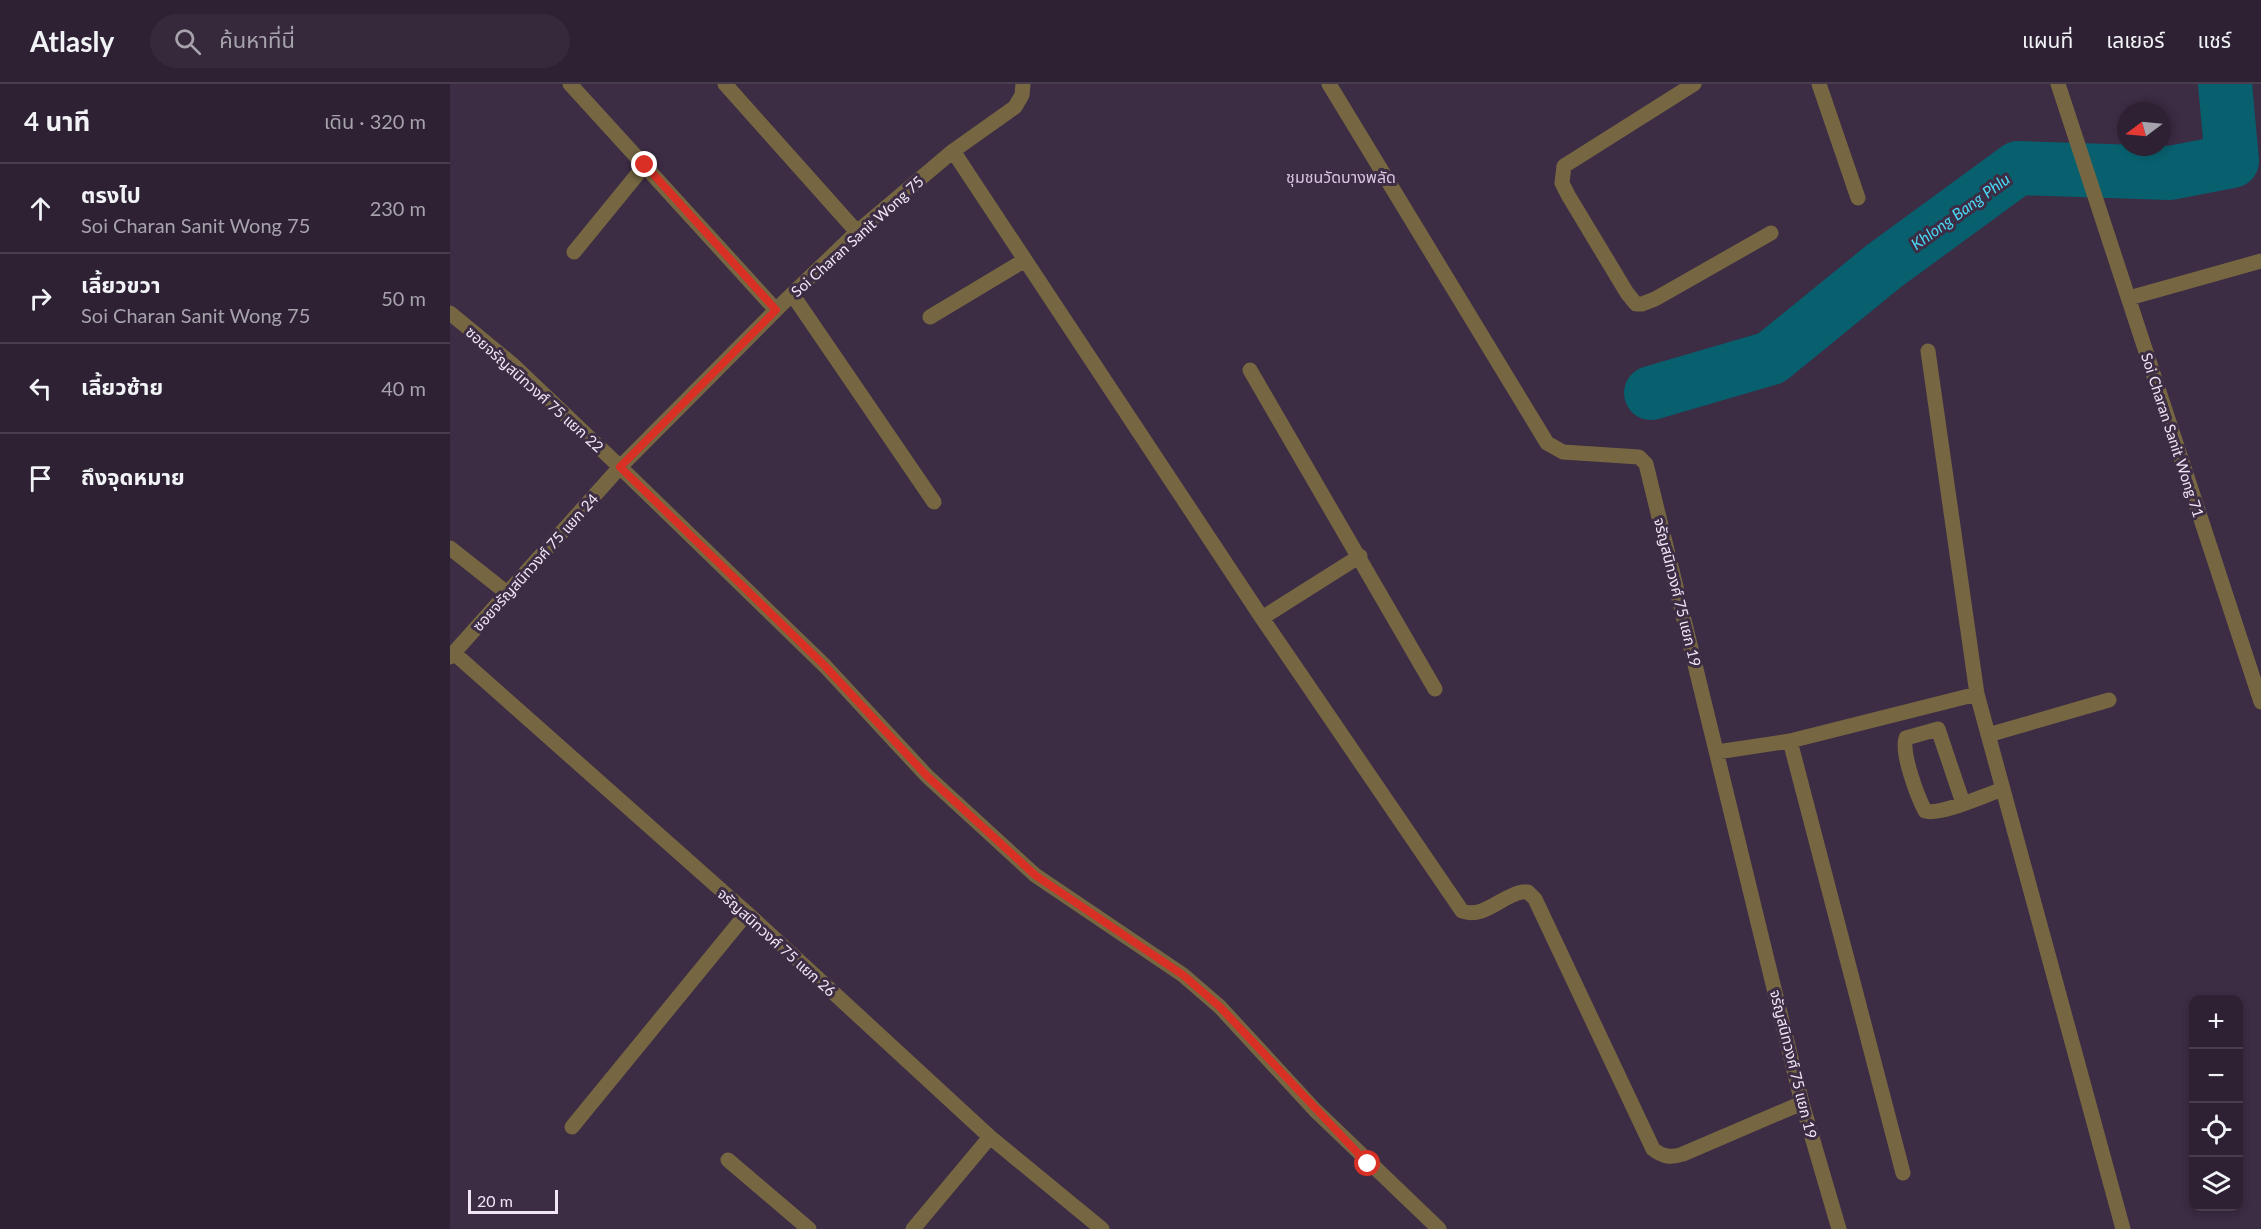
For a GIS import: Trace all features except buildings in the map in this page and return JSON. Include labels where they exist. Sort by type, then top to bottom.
[{"type":"street","points":[[570,84],[776,310]]},
{"type":"street","points":[[725,84],[857,232]]},
{"type":"street","name":"Soi Charan Sanit Wong 75","points":[[620,467],[857,232],[953,151],[1015,107],[1022,94],[1023,84]]},
{"type":"street","name":"จรัญสนิทวงศ์ 75 แยก 19","points":[[1329,84],[1547,443],[1563,452],[1638,457],[1646,464],[1802,1103],[1839,1229]]},
{"type":"street","points":[[1694,84],[1564,166],[1562,183],[1568,195],[1627,293],[1636,304],[1642,304],[1655,298],[1771,233]]},
{"type":"street","points":[[1819,84],[1858,198]]},
{"type":"street","name":"Soi Charan Sanit Wong 71","points":[[2058,84],[2261,702]]},
{"type":"street","points":[[953,151],[1262,618],[1462,911],[1471,914],[1479,912],[1522,892],[1528,892],[1535,899],[1653,1149],[1660,1155],[1672,1157],[1683,1154],[1802,1103]]},
{"type":"street","points":[[574,252],[645,165]]},
{"type":"street","points":[[930,317],[1025,260]]},
{"type":"street","points":[[2128,298],[2261,261]]},
{"type":"street","points":[[792,294],[934,502]]},
{"type":"street","name":"ซอยจรัญสนิทวงศ์ 75 แยก 22","points":[[450,313],[512,364],[620,467]]},
{"type":"street","points":[[1928,351],[1977,694],[2123,1229]]},
{"type":"street","points":[[1250,370],[1360,556],[1435,689]]},
{"type":"street","points":[[620,467],[825,666],[927,776],[1035,875],[1183,975],[1220,1007],[1323,1118],[1439,1229]]},
{"type":"street","name":"ซอยจรัญสนิทวงศ์ 75 แยก 24","points":[[452,655],[620,467]]},
{"type":"street","points":[[450,548],[507,593]]},
{"type":"street","points":[[1262,618],[1360,556]]},
{"type":"street","name":"จรัญสนิทวงศ์ 75 แยก 26","points":[[452,655],[747,913],[990,1137],[1102,1229]]},
{"type":"street","points":[[1717,752],[1790,741],[1977,694]]},
{"type":"street","points":[[1988,735],[2109,700]]},
{"type":"street","points":[[1963,802],[1938,729],[1906,738],[1904,744],[1906,755],[1924,811],[1934,812],[2002,789]]},
{"type":"street","points":[[1790,741],[1903,1173]]},
{"type":"street","points":[[572,1127],[747,913]]},
{"type":"street","points":[[913,1229],[990,1137]]},
{"type":"street","points":[[728,1160],[809,1229]]},
{"type":"waterway","name":"Khlong Bang Phlu","points":[[1651,393],[1771,358],[1884,266],[2018,168],[2170,173],[2232,161],[2225,84]]},
{"type":"district","name":"ชุมชนวัดบางพลัด","points":[[1341,176]]},
{"type":"route","points":[[645,165],[776,310],[620,467],[825,666],[927,776],[1035,875],[1183,975],[1220,1007],[1368,1164]]}]
